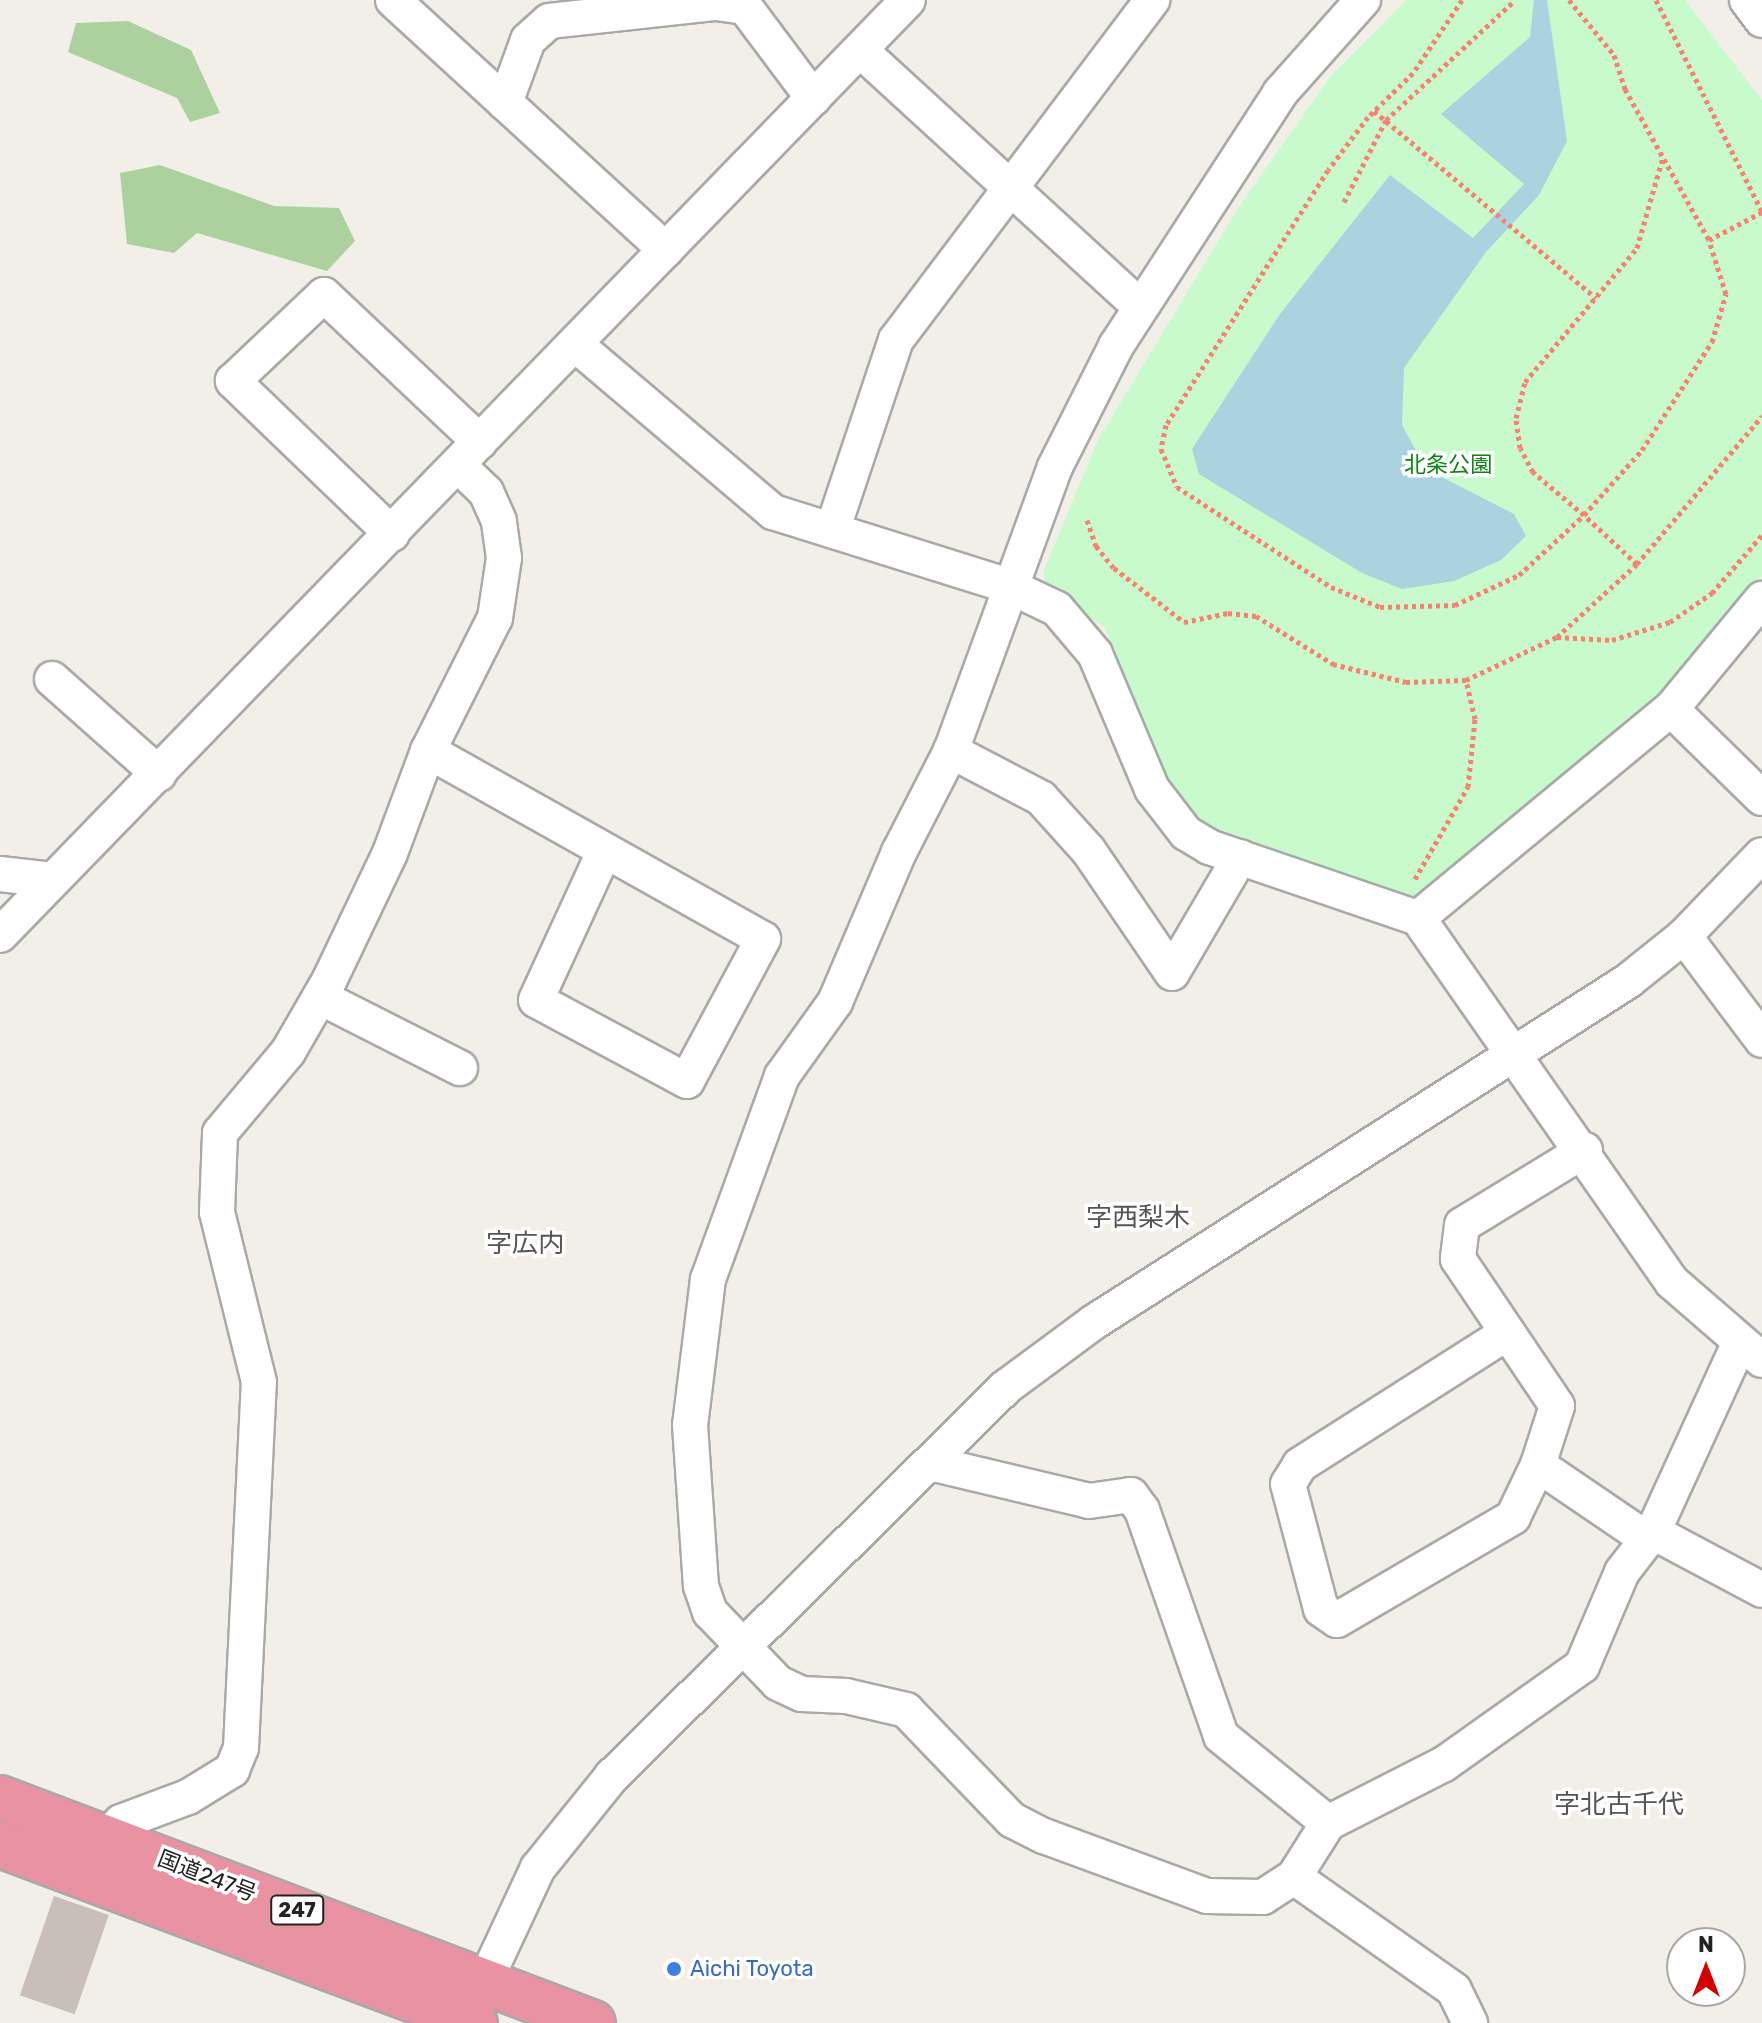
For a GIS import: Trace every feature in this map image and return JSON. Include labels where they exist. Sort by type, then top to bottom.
[{"type":"highway","name":"国道247号","points":[[0,1798],[106,1837],[476,2008]]},
{"type":"highway","name":"国道247号","points":[[0,1845],[476,2008],[593,2023]]},
{"type":"street","points":[[393,0],[666,250]]},
{"type":"street","points":[[0,935],[908,0]]},
{"type":"street","points":[[833,528],[896,340],[1152,0]]},
{"type":"street","points":[[575,344],[773,512],[833,528],[1009,586],[1057,609],[1078,628],[1095,654],[1161,806],[1186,833],[1240,857],[1423,913],[1513,1053],[1585,1150],[1672,1282],[1750,1352],[1650,1536],[1622,1572],[1582,1666],[1444,1764],[1328,1823],[1294,1877],[1263,1897],[1207,1896],[1044,1836],[1012,1820],[906,1710],[846,1696],[802,1694],[778,1683],[710,1612],[701,1586],[690,1425],[708,1279],[782,1076],[835,1002],[899,852],[951,751],[1009,586],[1061,454],[1140,307],[1280,93],[1363,0]]},
{"type":"street","points":[[1747,0],[1762,20]]},
{"type":"street","points":[[505,103],[528,40],[549,21],[716,3],[745,7],[813,98]]},
{"type":"street","points":[[860,50],[1013,185],[1140,307]]},
{"type":"street","points":[[106,1837],[121,1822],[188,1797],[232,1770],[241,1748],[259,1382],[217,1212],[220,1133],[288,1052],[320,997],[390,853],[428,751],[479,659],[503,585],[499,521],[469,454],[324,295],[233,381],[392,534]]},
{"type":"street","points":[[1423,913],[1671,709],[1762,599]]},
{"type":"street","points":[[52,679],[159,774]]},
{"type":"street","points":[[1671,709],[1762,798]]},
{"type":"street","points":[[428,751],[603,854],[763,939],[687,1081],[536,1000],[603,854]]},
{"type":"street","points":[[951,751],[1041,798],[1088,850],[1172,973],[1240,857]]},
{"type":"street","points":[[476,2008],[538,1868],[612,1776],[740,1645],[1006,1387],[1094,1322],[1628,981],[1684,936],[1762,855]]},
{"type":"street","points":[[0,874],[53,880]]},
{"type":"street","points":[[1684,936],[1762,1040]]},
{"type":"street","points":[[320,997],[460,1068]]},
{"type":"street","points":[[1507,1333],[1300,1465],[1288,1484],[1321,1609],[1337,1620],[1513,1517],[1538,1465],[1557,1406],[1458,1259],[1462,1225],[1585,1150]]},
{"type":"street","points":[[930,1463],[1089,1501],[1131,1495],[1142,1510],[1221,1736],[1328,1823]]},
{"type":"street","points":[[1538,1465],[1650,1536],[1762,1590]]},
{"type":"street","points":[[1294,1877],[1454,1990],[1470,2023]]},
{"type":"path","points":[[1462,0],[1413,73],[1374,111],[1328,170],[1166,425],[1161,449],[1170,477],[1331,587],[1401,609],[1455,605],[1485,595],[1519,575],[1584,515],[1642,450],[1712,342],[1726,294],[1709,240],[1663,157],[1614,55],[1569,0]]},
{"type":"path","points":[[1344,202],[1386,120],[1515,0]]},
{"type":"path","points":[[1656,0],[1762,212],[1709,240]]},
{"type":"path","points":[[1374,111],[1596,298]]},
{"type":"path","points":[[1637,564],[1533,472],[1520,448],[1516,418],[1525,382],[1637,248],[1653,208],[1663,157]]},
{"type":"path","points":[[1087,520],[1096,546],[1114,568],[1184,622],[1228,613],[1256,616],[1355,672],[1406,682],[1466,680],[1557,637],[1637,564],[1762,416]]},
{"type":"path","points":[[1557,637],[1612,640],[1670,622],[1712,593],[1762,535]]},
{"type":"path","points":[[1423,913],[1417,870],[1461,806],[1474,755],[1475,719],[1466,680]]},
{"type":"green space","name":"北条公園","points":[[1406,0],[1685,0],[1762,100],[1762,576],[1661,699],[1414,901],[1209,832],[1171,792],[1105,628],[1045,585],[1044,570],[1098,440],[1238,208],[1330,77]]},
{"type":"green space","points":[[128,21],[191,50],[220,113],[190,122],[177,98],[68,52],[76,23]]},
{"type":"green space","points":[[160,165],[274,206],[339,208],[355,241],[327,271],[197,233],[174,253],[127,244],[120,173]]},
{"type":"water","points":[[1534,0],[1547,0],[1567,141],[1539,195],[1486,252],[1404,368],[1402,425],[1426,469],[1514,514],[1526,536],[1501,560],[1454,581],[1402,589],[1362,573],[1199,474],[1192,449],[1280,314],[1390,175],[1473,238],[1524,184],[1441,114],[1530,37]]},
{"type":"building","points":[[54,1896],[109,1915],[75,2014],[20,1995]]},
{"type":"place","name":"Aichi Toyota","points":[[674,1969]]},
{"type":"district","name":"字西梨木","points":[[1138,1218]]},
{"type":"district","name":"字広内","points":[[525,1244]]},
{"type":"district","name":"字北古千代","points":[[1619,1805]]}]
